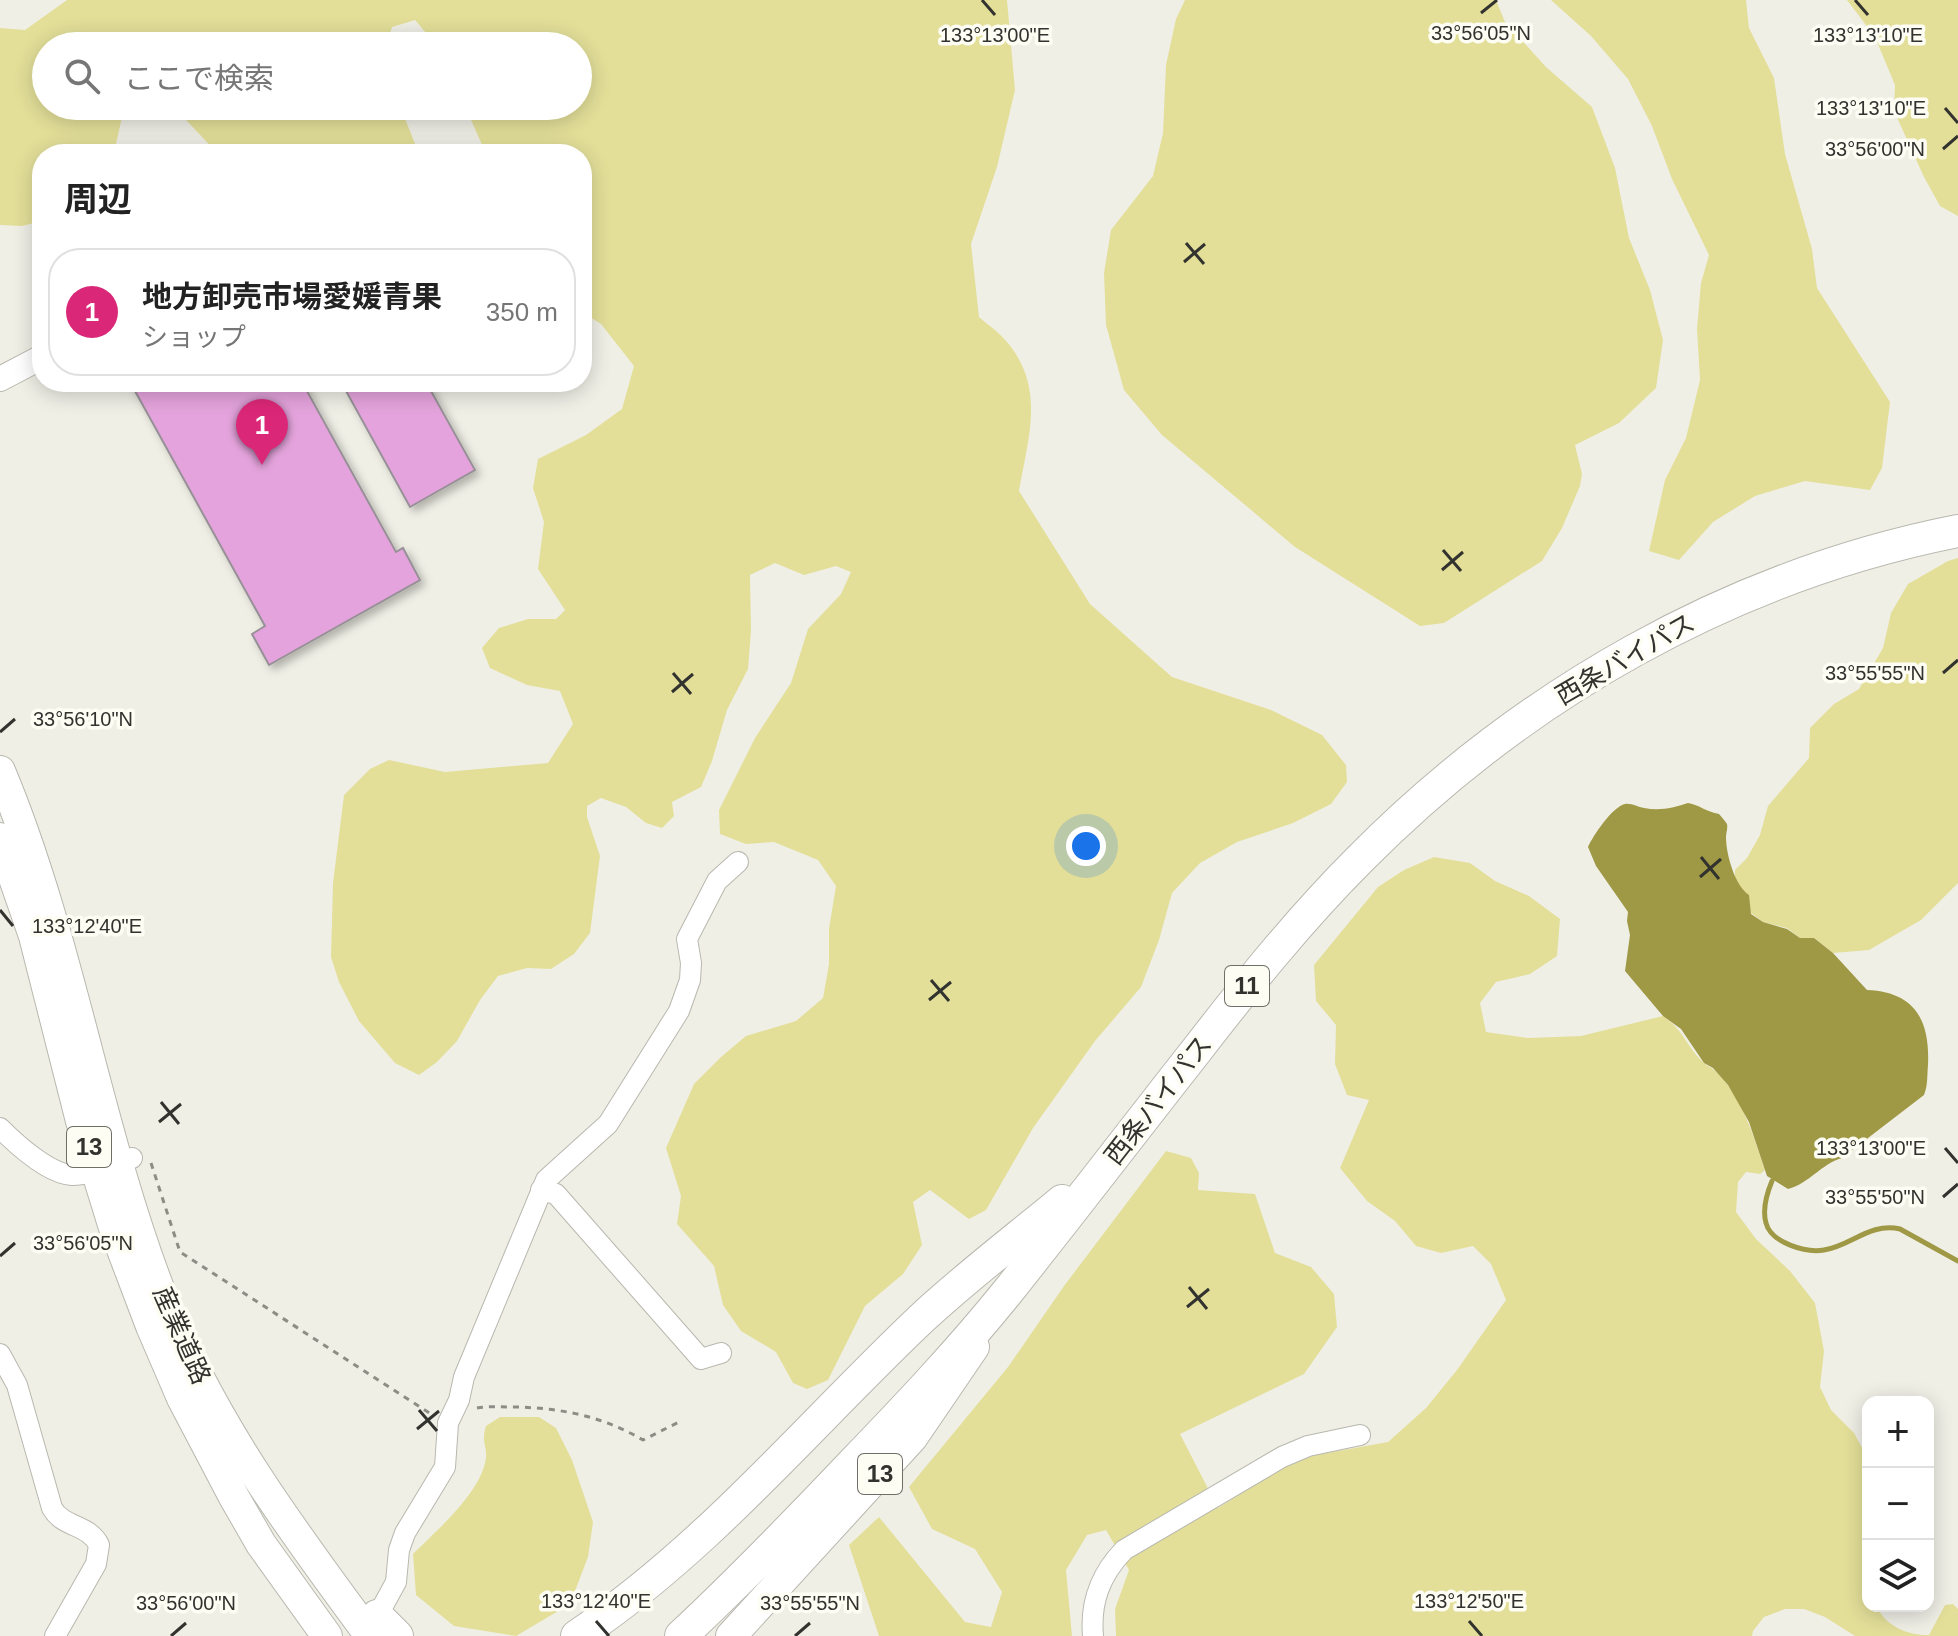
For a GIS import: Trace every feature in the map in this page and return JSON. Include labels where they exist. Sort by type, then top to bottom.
[{"type":"highway","name":"西条バイパス","points":[[681,1636],[744,1577],[912,1402],[1006,1294],[1246,986],[1357,861],[1412,809],[1493,742],[1540,708],[1606,666],[1728,603],[1866,553],[1958,531]]},
{"type":"highway","name":"11","points":[[577,1636],[672,1565],[921,1319],[1109,1161]]},
{"type":"main road","name":"産業道路","points":[[0,771],[33,859],[115,1163],[115,1231],[182,1398],[207,1444]]},
{"type":"main road","name":"産業道路","points":[[0,838],[166,1304],[232,1440],[269,1497],[371,1632]]},
{"type":"main road","name":"13","points":[[731,1636],[912,1438],[961,1368],[1006,1294]]},
{"type":"main road","name":"13","points":[[207,1444],[298,1575],[371,1632]]},
{"type":"main road","name":"13","points":[[207,1444],[261,1544],[327,1636]]},
{"type":"street","points":[[0,379],[32,362]]},
{"type":"street","points":[[371,1632],[396,1582],[399,1550],[405,1533],[445,1467],[451,1416],[469,1364],[541,1190],[546,1180],[608,1124],[679,1011],[690,980],[687,939],[717,881],[738,862]]},
{"type":"street","points":[[0,1128],[38,1161],[61,1173],[72,1175],[115,1163]]},
{"type":"street","points":[[541,1190],[556,1194],[701,1359],[721,1353]]},
{"type":"street","points":[[0,1354],[17,1385],[52,1508],[62,1520],[89,1531],[99,1545],[96,1564],[55,1636]]},
{"type":"street","points":[[1093,1636],[1093,1610],[1098,1586],[1109,1566],[1124,1550],[1282,1457],[1308,1446],[1360,1435]]},
{"type":"path","points":[[115,1163],[148,1152],[180,1252],[426,1412],[437,1417],[480,1407],[547,1408],[602,1420],[643,1440],[681,1421]]},
{"type":"shaded area","points":[[67,0],[1007,0],[1015,90],[997,167],[971,244],[979,317],[1004,338],[1027,377],[1031,414],[1019,491],[1090,604],[1172,677],[1271,710],[1322,735],[1346,765],[1347,782],[1331,804],[1293,823],[1237,842],[1200,863],[1172,893],[1141,987],[1095,1041],[1033,1128],[986,1210],[969,1219],[930,1190],[913,1202],[922,1245],[903,1274],[865,1306],[828,1380],[807,1389],[793,1383],[776,1352],[741,1331],[723,1305],[714,1266],[677,1224],[681,1196],[666,1148],[694,1084],[721,1057],[746,1036],[796,1021],[823,998],[836,886],[818,860],[774,842],[746,844],[720,834],[719,810],[755,738],[791,683],[808,629],[841,594],[851,572],[836,566],[804,575],[775,563],[750,575],[748,669],[727,710],[701,787],[672,802],[674,816],[662,828],[646,823],[626,807],[601,798],[587,806],[587,817],[600,856],[590,933],[574,954],[551,969],[527,968],[498,976],[480,1000],[457,1041],[437,1062],[419,1075],[395,1063],[359,1021],[339,982],[331,957],[333,883],[344,795],[370,769],[389,760],[445,772],[548,763],[573,724],[560,691],[527,685],[490,668],[482,648],[499,628],[528,619],[556,619],[565,610],[538,569],[544,522],[533,488],[538,459],[586,435],[622,409],[634,366],[601,324],[592,318],[592,144],[482,144],[471,120],[592,120],[592,32],[425,32],[415,20],[392,27],[390,32],[32,32],[32,120],[121,120],[116,144],[32,144],[32,224],[0,225],[0,28],[25,30]]},
{"type":"shaded area","points":[[1185,0],[1496,0],[1505,22],[1546,67],[1592,107],[1615,168],[1629,238],[1650,290],[1663,340],[1656,388],[1619,423],[1575,445],[1582,474],[1580,486],[1562,528],[1542,561],[1444,623],[1420,626],[1295,547],[1162,435],[1124,390],[1106,325],[1104,273],[1111,230],[1153,176],[1163,133],[1166,65],[1176,19]]},
{"type":"shaded area","points":[[1551,0],[1746,0],[1749,28],[1774,78],[1785,154],[1812,249],[1817,288],[1890,402],[1882,468],[1870,490],[1805,481],[1755,496],[1713,522],[1679,560],[1649,551],[1665,480],[1686,438],[1700,380],[1697,329],[1701,283],[1709,255],[1628,79],[1591,36]]},
{"type":"shaded area","points":[[1847,0],[1958,0],[1958,216],[1940,206],[1924,177],[1894,111],[1895,85],[1875,37]]},
{"type":"shaded area","points":[[186,120],[406,120],[415,144],[209,144]]},
{"type":"shaded area","points":[[1958,558],[1958,883],[1921,920],[1869,950],[1833,953],[1814,938],[1800,938],[1787,928],[1763,922],[1751,913],[1735,880],[1735,870],[1747,858],[1760,835],[1768,806],[1809,758],[1810,728],[1834,704],[1859,689],[1883,648],[1891,613],[1908,584]]},
{"type":"shaded area","points":[[1688,803],[1719,814],[1727,824],[1726,844],[1730,860],[1740,885],[1749,895],[1751,914],[1800,938],[1814,938],[1833,953],[1867,990],[1897,996],[1908,1003],[1916,1011],[1926,1035],[1928,1065],[1924,1095],[1842,1158],[1788,1189],[1767,1176],[1749,1122],[1728,1085],[1704,1063],[1681,1029],[1663,1016],[1625,971],[1630,935],[1628,912],[1596,866],[1588,847],[1598,829],[1620,806],[1625,804],[1656,809]]},
{"type":"shaded area","points":[[1434,857],[1470,863],[1495,881],[1529,896],[1560,919],[1557,956],[1530,974],[1496,982],[1480,1003],[1486,1032],[1528,1038],[1581,1036],[1663,1016],[1732,1091],[1746,1116],[1765,1170],[1760,1174],[1746,1172],[1738,1182],[1736,1212],[1756,1239],[1790,1271],[1815,1303],[1824,1351],[1820,1387],[1831,1410],[1854,1433],[1862,1448],[1862,1612],[1880,1612],[1898,1628],[1929,1635],[1945,1605],[1953,1604],[1958,1609],[1958,1636],[1855,1636],[1825,1617],[1804,1609],[1785,1609],[1764,1617],[1752,1636],[1116,1636],[1115,1609],[1129,1570],[1106,1530],[1087,1535],[1066,1570],[1072,1636],[879,1636],[849,1545],[879,1517],[965,1622],[991,1627],[1002,1592],[975,1549],[932,1529],[909,1487],[1008,1367],[1064,1286],[1166,1151],[1191,1158],[1199,1173],[1198,1190],[1255,1194],[1275,1253],[1311,1267],[1334,1294],[1337,1327],[1304,1374],[1180,1434],[1218,1508],[1288,1464],[1310,1456],[1388,1442],[1426,1408],[1506,1300],[1491,1264],[1473,1246],[1441,1253],[1416,1246],[1395,1221],[1367,1201],[1340,1168],[1369,1100],[1347,1095],[1335,1064],[1336,1025],[1316,1001],[1314,965],[1378,887],[1404,870]]},
{"type":"shaded area","points":[[500,1417],[539,1417],[556,1428],[572,1460],[593,1522],[588,1557],[570,1604],[516,1636],[454,1626],[416,1595],[413,1554],[457,1510],[477,1483],[486,1457],[486,1426]]},
{"type":"building","points":[[136,392],[308,392],[396,552],[403,548],[420,580],[269,665],[252,634],[265,626]]},
{"type":"building","points":[[347,392],[432,392],[475,470],[410,507]]},
{"type":"waterway","points":[[1772,1181],[1765,1207],[1766,1223],[1775,1236],[1790,1245],[1824,1250],[1879,1229],[1900,1229],[1958,1261]]},
{"type":"place","name":"地方卸売市場愛媛青果","points":[[262,465]]}]
